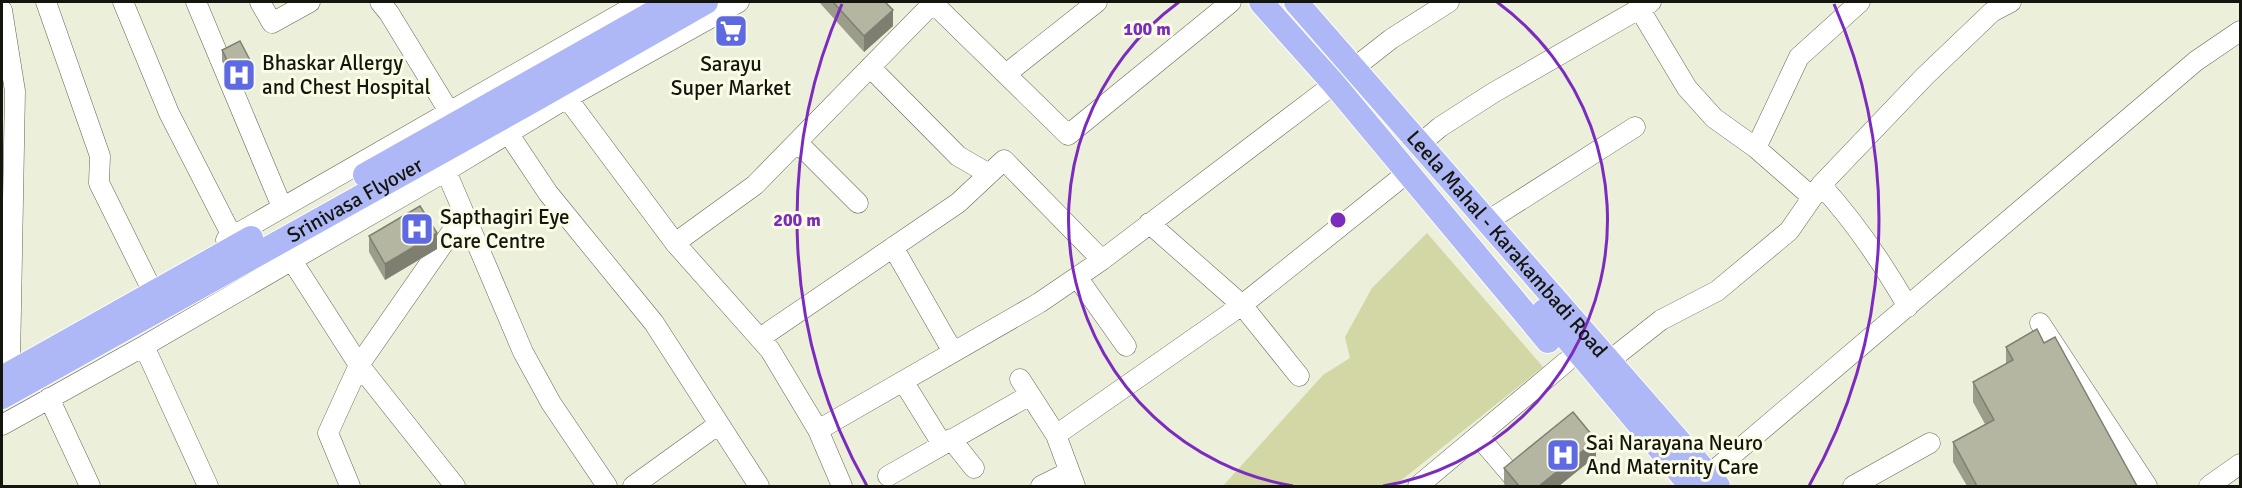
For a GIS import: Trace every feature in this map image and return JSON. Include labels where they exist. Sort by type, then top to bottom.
[{"type":"main road","name":"Srinivasa Flyover","points":[[4,369],[672,2]]},
{"type":"main road","name":"Srinivasa Flyover","points":[[2,397],[706,2]]},
{"type":"main road","name":"Leela Mahal - Karakambadi Road","points":[[1261,2],[1334,84],[1670,486]]},
{"type":"main road","points":[[1280,2],[1704,484]]},
{"type":"main road","name":"Leela Mahal - Karakambadi Road","points":[[1296,2],[1609,361],[1704,484]]},
{"type":"street","points":[[46,2],[100,156],[99,183],[149,284]]},
{"type":"street","points":[[123,2],[169,113],[232,236]]},
{"type":"street","points":[[196,2],[282,207]]},
{"type":"street","points":[[260,2],[272,23],[310,2]]},
{"type":"street","points":[[380,2],[450,113]]},
{"type":"street","points":[[2,425],[144,346],[567,98],[739,2]]},
{"type":"street","points":[[675,243],[755,185],[934,2],[1068,135],[1231,2]]},
{"type":"street","points":[[1006,74],[1097,2]]},
{"type":"street","points":[[1354,68],[1391,39],[1449,2]]},
{"type":"street","points":[[1756,148],[1799,57],[1860,2]]},
{"type":"street","points":[[1609,361],[1661,320],[1717,291],[1789,231],[1817,191],[1925,76],[1992,12],[2011,2]]},
{"type":"street","points":[[4,369],[282,207],[450,113],[629,4]]},
{"type":"street","points":[[1420,144],[1440,127],[1493,93],[1645,5],[1687,88],[1714,118],[1845,210],[1879,256],[1908,307]]},
{"type":"street","points":[[2,10],[15,91],[7,199],[4,369]]},
{"type":"street","points":[[1704,484],[2196,61],[2241,32]]},
{"type":"street","points":[[870,67],[958,156],[989,174]]},
{"type":"street","points":[[818,430],[1039,303],[1102,260],[1334,84]]},
{"type":"street","points":[[567,98],[675,243],[771,350],[818,430],[842,486]]},
{"type":"street","points":[[1486,222],[1635,127]]},
{"type":"street","points":[[508,133],[549,193],[654,323],[759,486]]},
{"type":"street","points":[[797,142],[858,203]]},
{"type":"street","points":[[760,338],[958,203],[1004,160],[1102,260]]},
{"type":"street","points":[[446,171],[523,352],[551,403],[607,486]]},
{"type":"street","points":[[1056,435],[1242,304],[1407,173]]},
{"type":"street","points":[[350,486],[328,433],[360,366],[464,214]]},
{"type":"street","points":[[1149,223],[1242,304],[1299,376]]},
{"type":"street","points":[[892,247],[954,352]]},
{"type":"street","points":[[291,259],[360,366],[455,486]]},
{"type":"street","points":[[1077,277],[1126,346]]},
{"type":"street","points":[[2040,323],[2147,486]]},
{"type":"street","points":[[144,346],[208,486]]},
{"type":"street","points":[[1418,486],[1566,362]]},
{"type":"street","points":[[903,381],[947,442],[974,468]]},
{"type":"street","points":[[888,476],[947,442],[1025,387],[1056,435],[1072,479],[1041,486]]},
{"type":"street","points":[[50,398],[90,486]]},
{"type":"street","points":[[633,486],[719,424]]},
{"type":"street","points":[[1479,437],[1521,486]]},
{"type":"street","points":[[1854,486],[1930,443]]},
{"type":"street","points":[[2209,486],[2241,464]]},
{"type":"green space","points":[[1427,233],[1543,367],[1394,486],[1223,486],[1323,375],[1350,358],[1345,337],[1372,288]]},
{"type":"building","points":[[833,2],[885,2],[893,10],[864,36]]},
{"type":"building","points":[[240,41],[253,66],[235,76],[222,50]]},
{"type":"building","points":[[420,206],[437,233],[385,264],[369,236]]},
{"type":"building","points":[[2037,329],[2044,343],[2055,337],[2137,486],[1977,486],[1953,442],[1994,420],[1973,382],[2013,360],[2006,347]]},
{"type":"building","points":[[1573,412],[1596,440],[1539,486],[1519,486],[1504,468]]},
{"type":"place","name":"Sarayu Super Market","points":[[731,31]]},
{"type":"place","name":"Bhaskar Allergy and Chest Hospital","points":[[239,75]]},
{"type":"place","name":"Sapthagiri Eye Care Centre","points":[[417,229]]},
{"type":"place","name":"Sai Narayana Neuro And Maternity Care","points":[[1563,455]]}]
